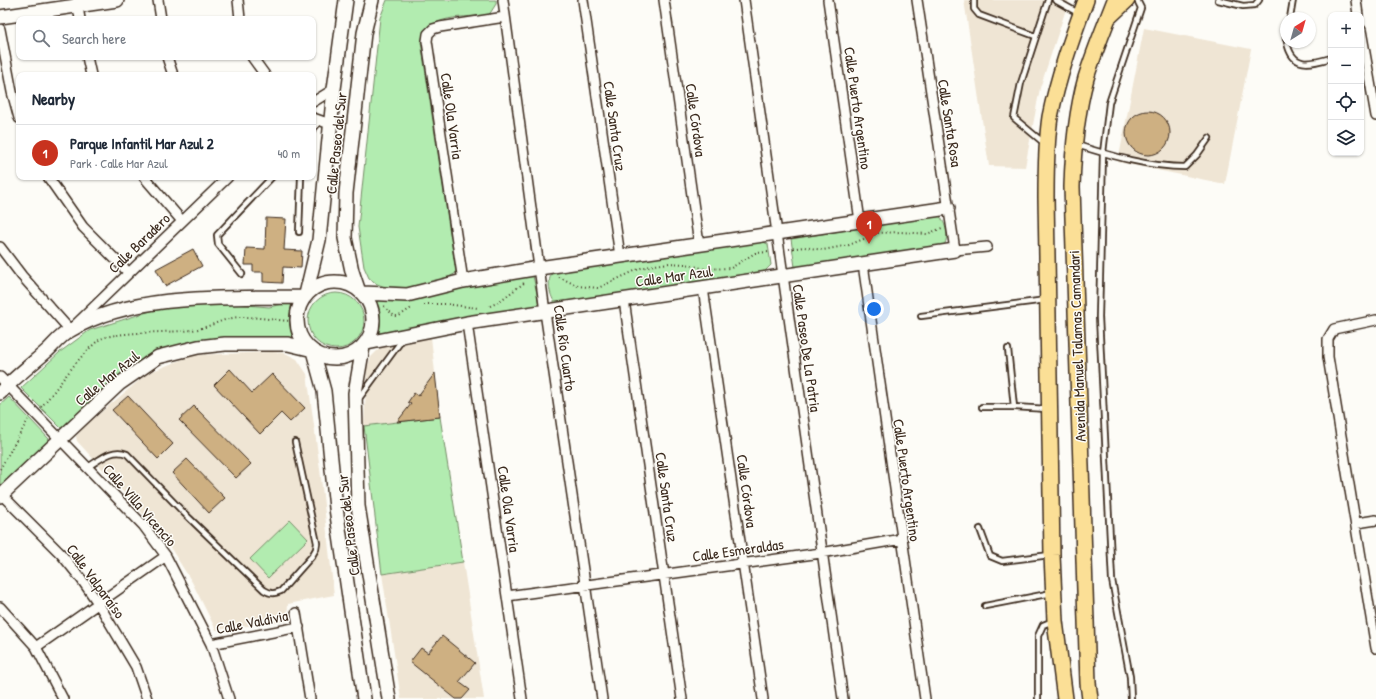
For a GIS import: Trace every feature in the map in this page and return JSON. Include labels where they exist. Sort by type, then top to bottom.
[{"type":"main road","name":"Avenida Manuel Talamas Camandari","points":[[1090,699],[1088,683],[1072,187],[1074,144],[1086,77],[1114,0]]},
{"type":"main road","points":[[1108,18],[1127,0]]},
{"type":"main road","name":"Avenida Manuel Talamas Camandari","points":[[1065,699],[1055,621],[1052,554],[1047,300],[1047,146],[1050,119],[1056,90],[1083,6]]},
{"type":"street","points":[[0,17],[77,3],[116,0]]},
{"type":"street","points":[[158,0],[161,16]]},
{"type":"street","points":[[238,0],[240,16]]},
{"type":"street","name":"Calle Paseo del Sur","points":[[305,296],[319,240],[321,121],[334,89],[346,0]]},
{"type":"street","name":"Calle Paseo del Sur","points":[[364,292],[352,271],[345,238],[346,193],[364,33],[372,0]]},
{"type":"street","name":"Calle Río Cuarto","points":[[503,0],[545,312],[602,699]]},
{"type":"street","name":"Calle Santa Cruz","points":[[582,0],[620,256]]},
{"type":"street","name":"Calle Córdova","points":[[664,0],[699,244]]},
{"type":"street","name":"Calle Paseo De La Patria","points":[[744,0],[821,553],[843,699]]},
{"type":"street","name":"Calle Puerto Argentino","points":[[828,0],[860,221]]},
{"type":"street","name":"Calle Santa Rosa","points":[[917,0],[955,250]]},
{"type":"street","points":[[1356,0],[1358,12]]},
{"type":"street","points":[[77,3],[79,16]]},
{"type":"street","name":"Calle Ola Varria","points":[[463,281],[427,41],[428,34],[434,29],[440,27],[505,17]]},
{"type":"street","points":[[0,29],[16,107]]},
{"type":"street","points":[[1364,55],[1376,116]]},
{"type":"street","points":[[88,60],[90,72]]},
{"type":"street","points":[[168,60],[172,72]]},
{"type":"street","points":[[254,60],[262,72]]},
{"type":"street","points":[[316,100],[334,89]]},
{"type":"street","points":[[50,180],[83,227],[128,273]]},
{"type":"street","points":[[147,180],[182,222]]},
{"type":"street","name":"Calle Baradero","points":[[70,330],[225,180]]},
{"type":"street","name":"Calle Mar Azul","points":[[364,292],[407,295],[463,281],[540,273],[620,256],[948,208]]},
{"type":"street","points":[[0,247],[22,276],[70,330]]},
{"type":"street","name":"Calle Mar Azul","points":[[365,345],[406,334],[467,323],[955,250],[987,247]]},
{"type":"street","name":"Calle Puerto Argentino","points":[[862,264],[925,699]]},
{"type":"street","points":[[335,282],[347,284],[364,292],[372,308],[374,320],[372,332],[365,345],[354,354],[344,358],[333,359],[322,357],[311,350],[298,331],[298,311],[305,296],[316,286],[335,282]]},
{"type":"street","name":"Calle Córdova","points":[[703,288],[763,699]]},
{"type":"street","points":[[2,385],[70,330],[99,317],[123,310],[171,301],[222,297],[305,296]]},
{"type":"street","name":"Calle Santa Cruz","points":[[624,300],[682,699]]},
{"type":"street","points":[[1376,320],[1334,329],[1328,339],[1328,356],[1376,648]]},
{"type":"street","name":"Calle Ola Varria","points":[[467,323],[522,699]]},
{"type":"street","name":"Calle Mar Azul","points":[[1,496],[58,440],[119,384],[158,358],[198,347],[225,344],[288,344],[311,350]]},
{"type":"street","name":"Calle Paseo del Sur","points":[[365,345],[355,393],[358,506],[389,699]]},
{"type":"street","name":"Calle Paseo del Sur","points":[[311,350],[324,390],[336,508],[364,699]]},
{"type":"street","name":"Calle Villa Vicencio","points":[[2,385],[88,467],[143,525],[166,556],[211,644],[229,699]]},
{"type":"street","name":"Calle Valparaíso","points":[[1,496],[60,554],[98,603],[136,667],[147,699]]},
{"type":"street","points":[[1356,523],[1376,520]]},
{"type":"street","name":"Calle Esmeraldas","points":[[507,596],[821,553],[902,539]]},
{"type":"street","points":[[36,647],[166,556]]},
{"type":"street","points":[[0,607],[36,647],[63,699]]},
{"type":"street","name":"Calle Valdivia","points":[[296,613],[310,699]]},
{"type":"street","name":"Calle Valdivia","points":[[211,644],[299,627]]},
{"type":"lane","points":[[974,0],[974,9],[979,15],[1036,36]]},
{"type":"lane","points":[[1047,146],[1014,118],[1021,83],[1048,0]]},
{"type":"lane","points":[[1055,0],[1083,6]]},
{"type":"lane","points":[[1132,699],[1130,677],[1112,580],[1099,317],[1103,153],[1109,103],[1141,8],[1137,0]]},
{"type":"lane","points":[[1218,0],[1243,6],[1255,5],[1259,0]]},
{"type":"lane","points":[[1291,12],[1293,0]]},
{"type":"lane","points":[[1288,48],[1289,53],[1297,62],[1311,63],[1328,59]]},
{"type":"lane","points":[[1074,144],[1103,153],[1169,167],[1185,167],[1197,155],[1209,138]]},
{"type":"lane","points":[[242,274],[218,244],[217,235],[269,180]]},
{"type":"lane","points":[[299,232],[301,180]]},
{"type":"lane","points":[[921,316],[1047,300]]},
{"type":"lane","points":[[355,404],[406,334]]},
{"type":"lane","points":[[1008,349],[1014,407]]},
{"type":"lane","points":[[982,407],[1049,409]]},
{"type":"lane","points":[[88,467],[112,452],[118,451],[127,454],[184,513],[264,590],[276,594],[281,591],[312,556],[316,549],[317,543],[294,442]]},
{"type":"lane","points":[[980,528],[990,556],[1002,561],[1052,554]]},
{"type":"lane","points":[[985,606],[1054,593]]},
{"type":"lane","points":[[1038,699],[1038,632],[1043,625],[1055,621]]},
{"type":"path","points":[[485,308],[497,303],[540,273],[559,277],[578,286],[598,288],[641,268],[655,265],[669,263],[686,264],[705,269],[731,268],[755,253],[804,247],[823,250],[849,245],[878,233],[901,232],[927,234],[939,228],[951,227]]},
{"type":"path","points":[[364,292],[394,316],[399,316],[417,304],[445,304],[479,308]]},
{"type":"shaded area","points":[[964,0],[1069,0],[1040,88],[1025,167],[989,166]]},
{"type":"shaded area","points":[[1144,28],[1251,49],[1225,184],[1118,162]]},
{"type":"shaded area","points":[[431,337],[440,417],[364,426],[367,368],[371,357],[379,349],[393,342]]},
{"type":"shaded area","points":[[272,352],[285,353],[297,359],[307,374],[320,469],[334,595],[288,604],[287,621],[216,630],[192,582],[163,536],[77,441],[76,436],[87,424],[148,373],[193,355]]},
{"type":"shaded area","points":[[463,562],[484,699],[401,699],[382,574]]},
{"type":"green space","points":[[387,0],[496,0],[496,4],[489,15],[459,17],[439,22],[431,26],[425,33],[421,42],[456,273],[442,281],[419,288],[385,287],[377,284],[369,278],[364,267],[358,227],[380,18]]},
{"type":"green space","points":[[939,215],[944,222],[947,235],[943,247],[795,267],[791,239]]},
{"type":"green space","points":[[761,241],[768,244],[771,265],[763,273],[559,303],[555,303],[550,291],[549,282],[554,271]]},
{"type":"green space","points":[[521,275],[533,276],[540,307],[374,335],[379,323],[376,299]]},
{"type":"green space","points":[[336,293],[347,295],[356,301],[362,310],[364,321],[362,332],[356,341],[347,347],[336,349],[325,347],[316,341],[310,332],[308,321],[310,310],[316,301],[325,295]]},
{"type":"green space","points":[[211,302],[269,307],[292,302],[290,321],[294,340],[164,349],[144,357],[62,429],[21,388],[60,352],[90,330],[157,309]]},
{"type":"green space","points":[[9,397],[50,440],[0,487],[0,405]]},
{"type":"green space","points":[[440,417],[463,562],[382,574],[364,426]]},
{"type":"green space","points":[[290,520],[308,539],[268,578],[250,559]]},
{"type":"building","points":[[1148,111],[1160,115],[1166,121],[1170,133],[1166,145],[1160,151],[1148,155],[1136,151],[1130,145],[1126,133],[1130,121],[1136,115]]},
{"type":"building","points":[[266,218],[286,219],[284,250],[302,251],[301,268],[283,267],[282,283],[263,282],[263,272],[253,272],[253,265],[245,265],[246,248],[265,249]]},
{"type":"building","points":[[193,249],[202,266],[165,286],[156,269]]},
{"type":"building","points":[[230,369],[252,393],[272,374],[305,408],[290,422],[281,413],[260,434],[214,385]]},
{"type":"building","points":[[435,373],[440,417],[397,422],[411,404],[408,402],[414,393],[418,396]]},
{"type":"building","points":[[128,396],[173,444],[158,459],[112,410]]},
{"type":"building","points":[[194,406],[251,464],[236,478],[179,420]]},
{"type":"building","points":[[187,459],[225,498],[209,513],[172,473]]},
{"type":"building","points":[[442,636],[475,663],[459,682],[470,690],[462,699],[456,699],[410,662],[421,648],[428,653]]},
{"type":"place","name":"Parque Infantil Mar Azul 2","points":[[869,244]]}]
